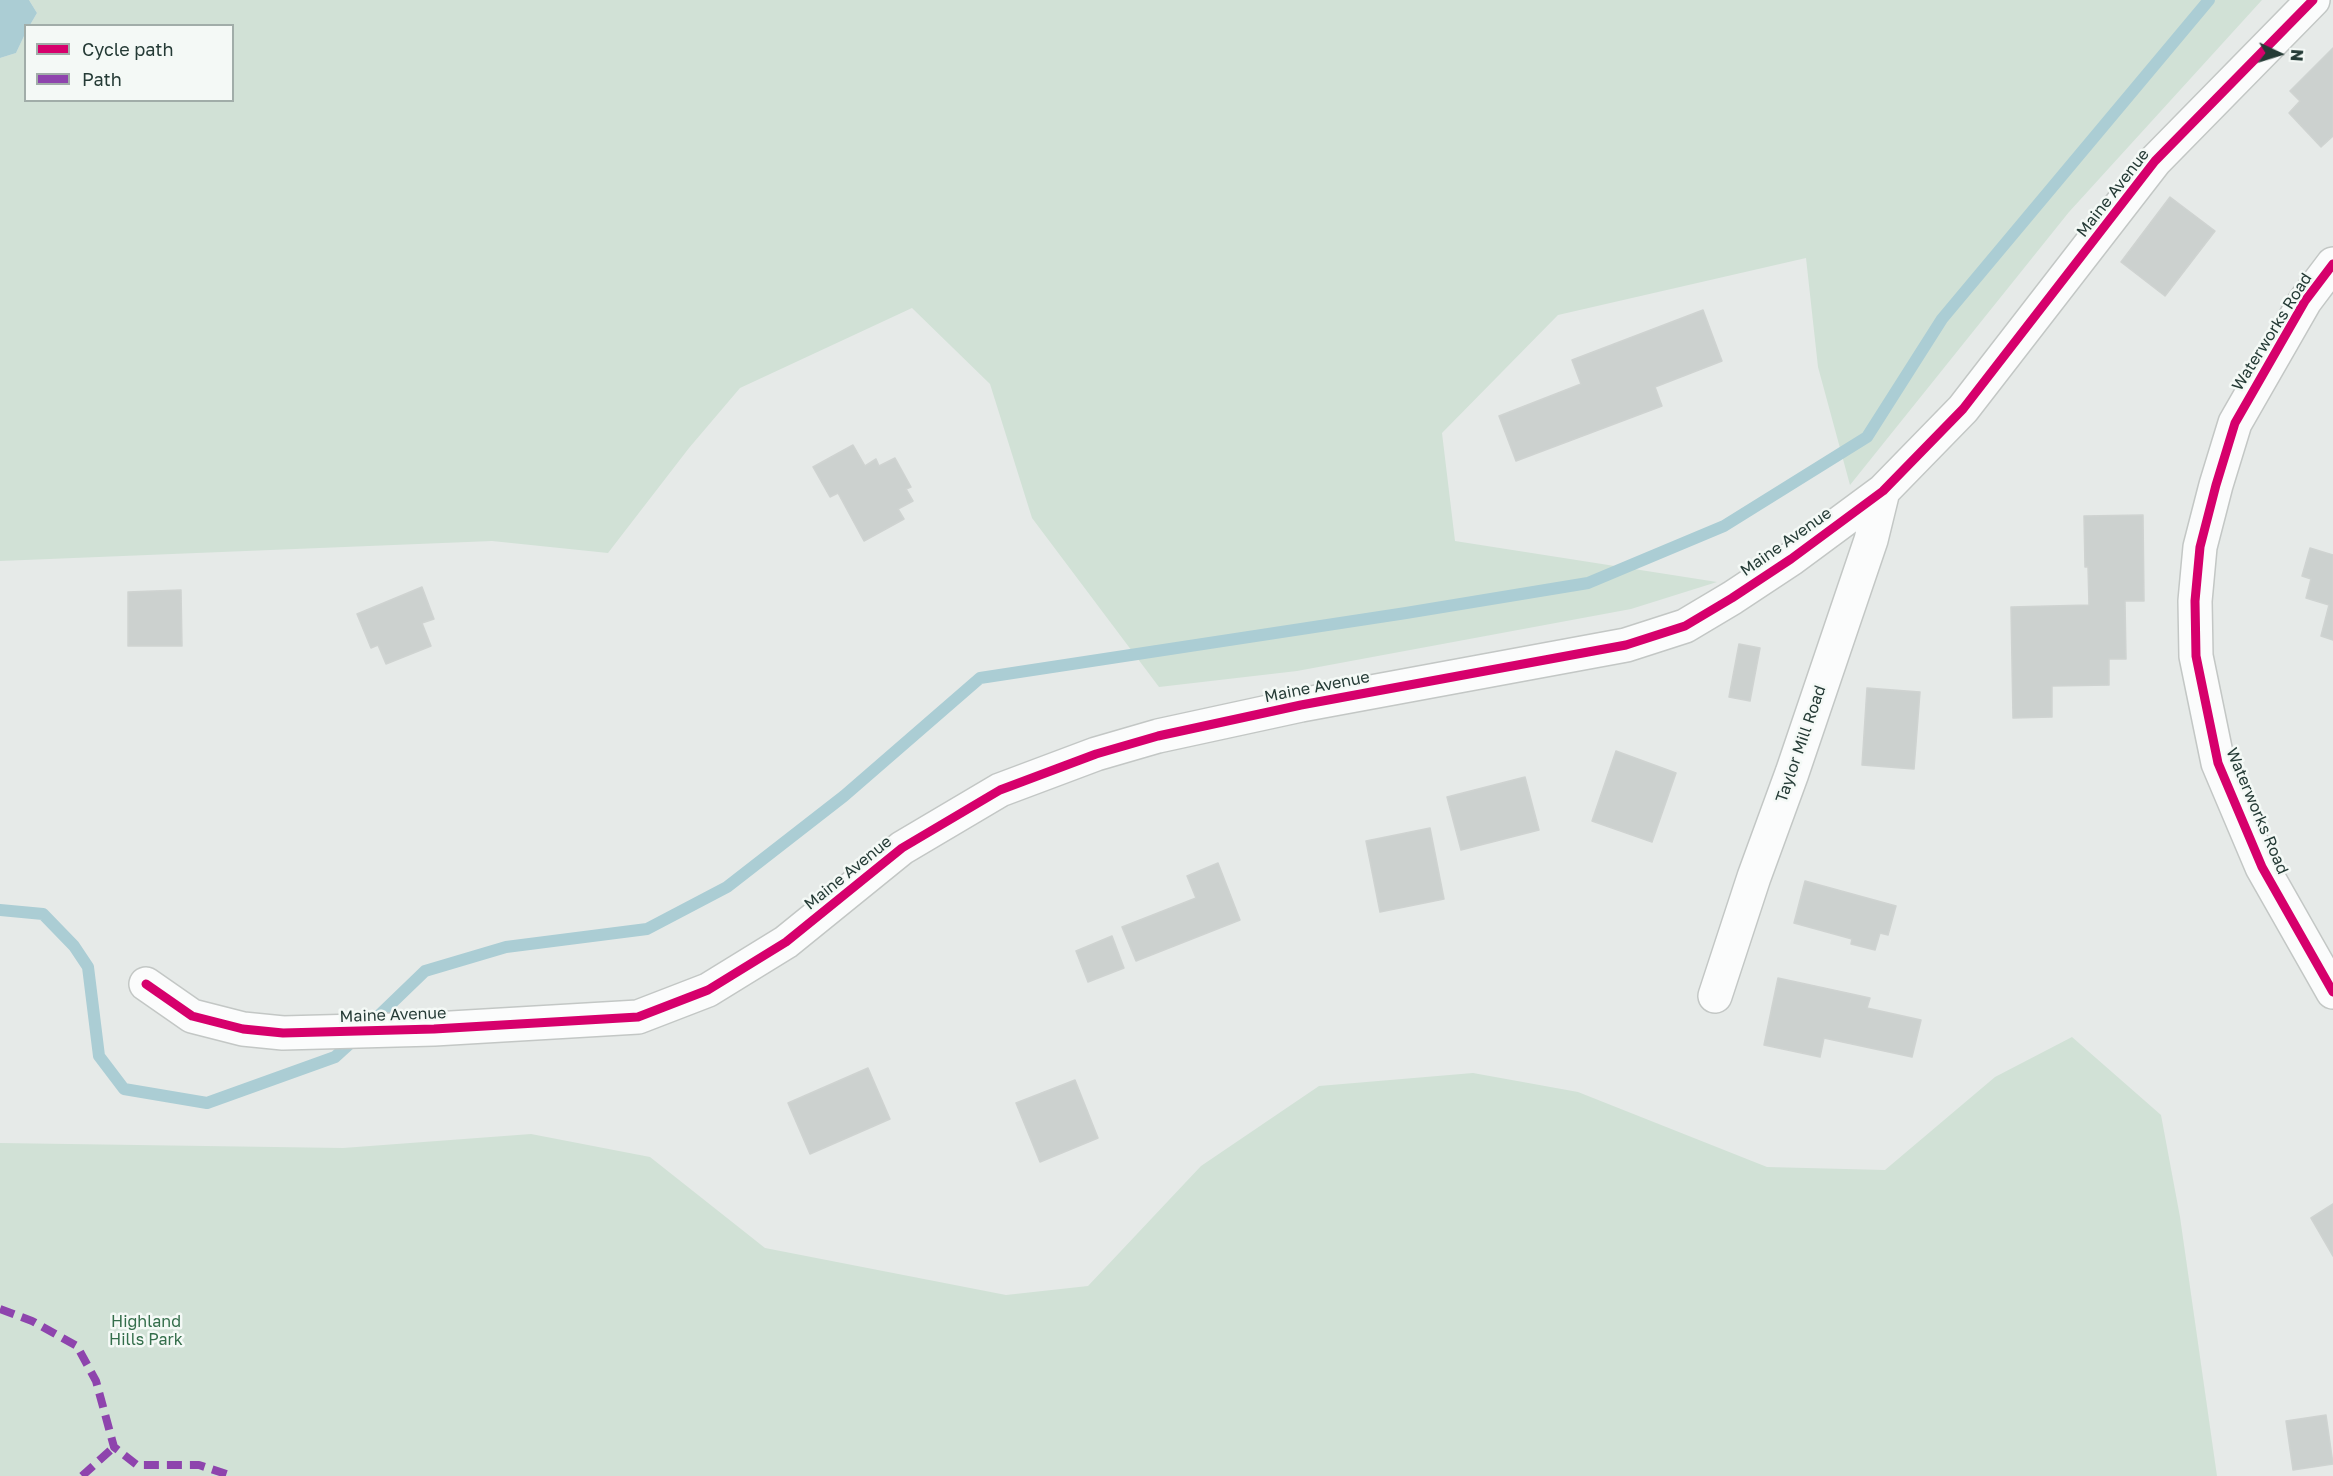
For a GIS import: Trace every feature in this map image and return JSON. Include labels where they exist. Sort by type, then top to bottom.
[{"type":"street","name":"Maine Avenue","points":[[146,984],[192,1016],[243,1029],[283,1033],[384,1031],[638,1017],[708,990],[786,942],[902,848],[1000,790],[1096,754],[1158,736],[1301,705],[1626,645],[1685,626],[1791,559],[1882,491],[1963,409],[2155,161],[2313,0]]},
{"type":"street","name":"Waterworks Road","points":[[2333,264],[2305,301],[2235,423],[2200,547],[2195,601],[2196,656],[2218,763],[2262,867],[2333,992]]},
{"type":"street","name":"Taylor Mill Road","points":[[1715,996],[1871,540],[1882,491]]},
{"type":"green space","points":[[29,0],[2262,0],[2069,212],[1850,485],[1818,367],[1806,258],[1558,315],[1442,433],[1455,541],[1717,582],[1631,609],[1297,671],[1159,687],[1032,518],[990,384],[912,308],[740,388],[689,448],[608,553],[492,541],[0,561],[0,58],[16,53],[24,36],[24,102],[234,102],[234,24],[31,24],[37,13]]},
{"type":"green space","name":"Highland Hills Park","points":[[2072,1037],[2161,1115],[2180,1217],[2217,1476],[0,1476],[0,1143],[343,1148],[531,1134],[650,1157],[765,1248],[1006,1295],[1088,1286],[1201,1166],[1319,1086],[1473,1073],[1578,1092],[1767,1167],[1885,1170],[1995,1077]]},
{"type":"water","points":[[0,0],[29,0],[37,13],[31,24],[24,24],[24,36],[16,53],[0,58]]},
{"type":"building","points":[[2333,48],[2333,136],[2321,147],[2289,113],[2300,101],[2290,91]]},
{"type":"building","points":[[2170,197],[2215,231],[2165,296],[2121,262]]},
{"type":"building","points":[[1703,310],[1722,361],[1655,387],[1662,406],[1516,461],[1499,416],[1581,384],[1572,360]]},
{"type":"building","points":[[853,445],[865,466],[876,459],[879,466],[895,458],[911,487],[906,489],[913,501],[898,509],[904,519],[864,541],[838,493],[830,497],[813,467]]},
{"type":"building","points":[[2143,515],[2144,601],[2125,601],[2126,659],[2109,659],[2109,685],[2052,686],[2052,717],[2013,718],[2011,607],[2089,605],[2088,567],[2085,567],[2084,516]]},
{"type":"building","points":[[2310,548],[2333,555],[2333,640],[2321,636],[2329,605],[2306,598],[2311,579],[2302,576]]},
{"type":"building","points":[[422,587],[434,619],[422,623],[431,646],[386,664],[378,645],[371,648],[357,614]]},
{"type":"building","points":[[181,590],[182,646],[128,646],[128,592]]},
{"type":"building","points":[[1739,644],[1760,648],[1750,701],[1729,697]]},
{"type":"building","points":[[1867,688],[1920,692],[1914,769],[1862,765]]},
{"type":"building","points":[[1616,751],[1676,773],[1652,842],[1592,821]]},
{"type":"building","points":[[1525,777],[1539,830],[1461,850],[1447,797]]},
{"type":"building","points":[[1430,828],[1444,899],[1380,912],[1366,841]]},
{"type":"building","points":[[1218,863],[1240,920],[1136,961],[1122,927],[1196,898],[1187,876]]},
{"type":"building","points":[[1805,881],[1896,906],[1888,935],[1880,933],[1875,950],[1851,944],[1852,939],[1794,923]]},
{"type":"building","points":[[1112,936],[1124,968],[1088,982],[1076,951]]},
{"type":"building","points":[[1778,978],[1870,998],[1867,1008],[1921,1020],[1912,1057],[1824,1038],[1820,1057],[1764,1045]]},
{"type":"building","points":[[868,1068],[890,1119],[810,1154],[788,1103]]},
{"type":"building","points":[[1075,1080],[1098,1138],[1040,1162],[1016,1103]]},
{"type":"building","points":[[2333,1204],[2333,1256],[2311,1218]]},
{"type":"building","points":[[2326,1415],[2333,1464],[2293,1470],[2286,1421]]},
{"type":"waterway","points":[[369,1025],[425,971],[506,947],[647,929],[727,887],[844,796],[980,678],[1588,583],[1724,526],[1867,437],[1942,319],[2209,0]]},
{"type":"waterway","points":[[0,910],[43,914],[74,946],[88,967],[99,1056],[124,1089],[207,1103],[335,1057],[357,1037]]},
{"type":"marked path","points":[[0,1309],[32,1321],[77,1346],[96,1381],[114,1447],[137,1465],[199,1465],[232,1476]]},
{"type":"marked path","points":[[82,1476],[114,1447]]},
{"type":"cycle path","points":[[146,984],[192,1016],[243,1029],[283,1033],[434,1029],[638,1017],[708,990],[786,942],[902,848],[1000,790],[1096,754],[1158,736],[1301,705],[1626,645],[1685,626],[1791,559],[1883,491],[1963,409],[2155,161],[2313,0]]},
{"type":"cycle path","points":[[2333,264],[2305,301],[2235,423],[2200,547],[2195,601],[2196,656],[2218,763],[2262,867],[2333,992]]}]
